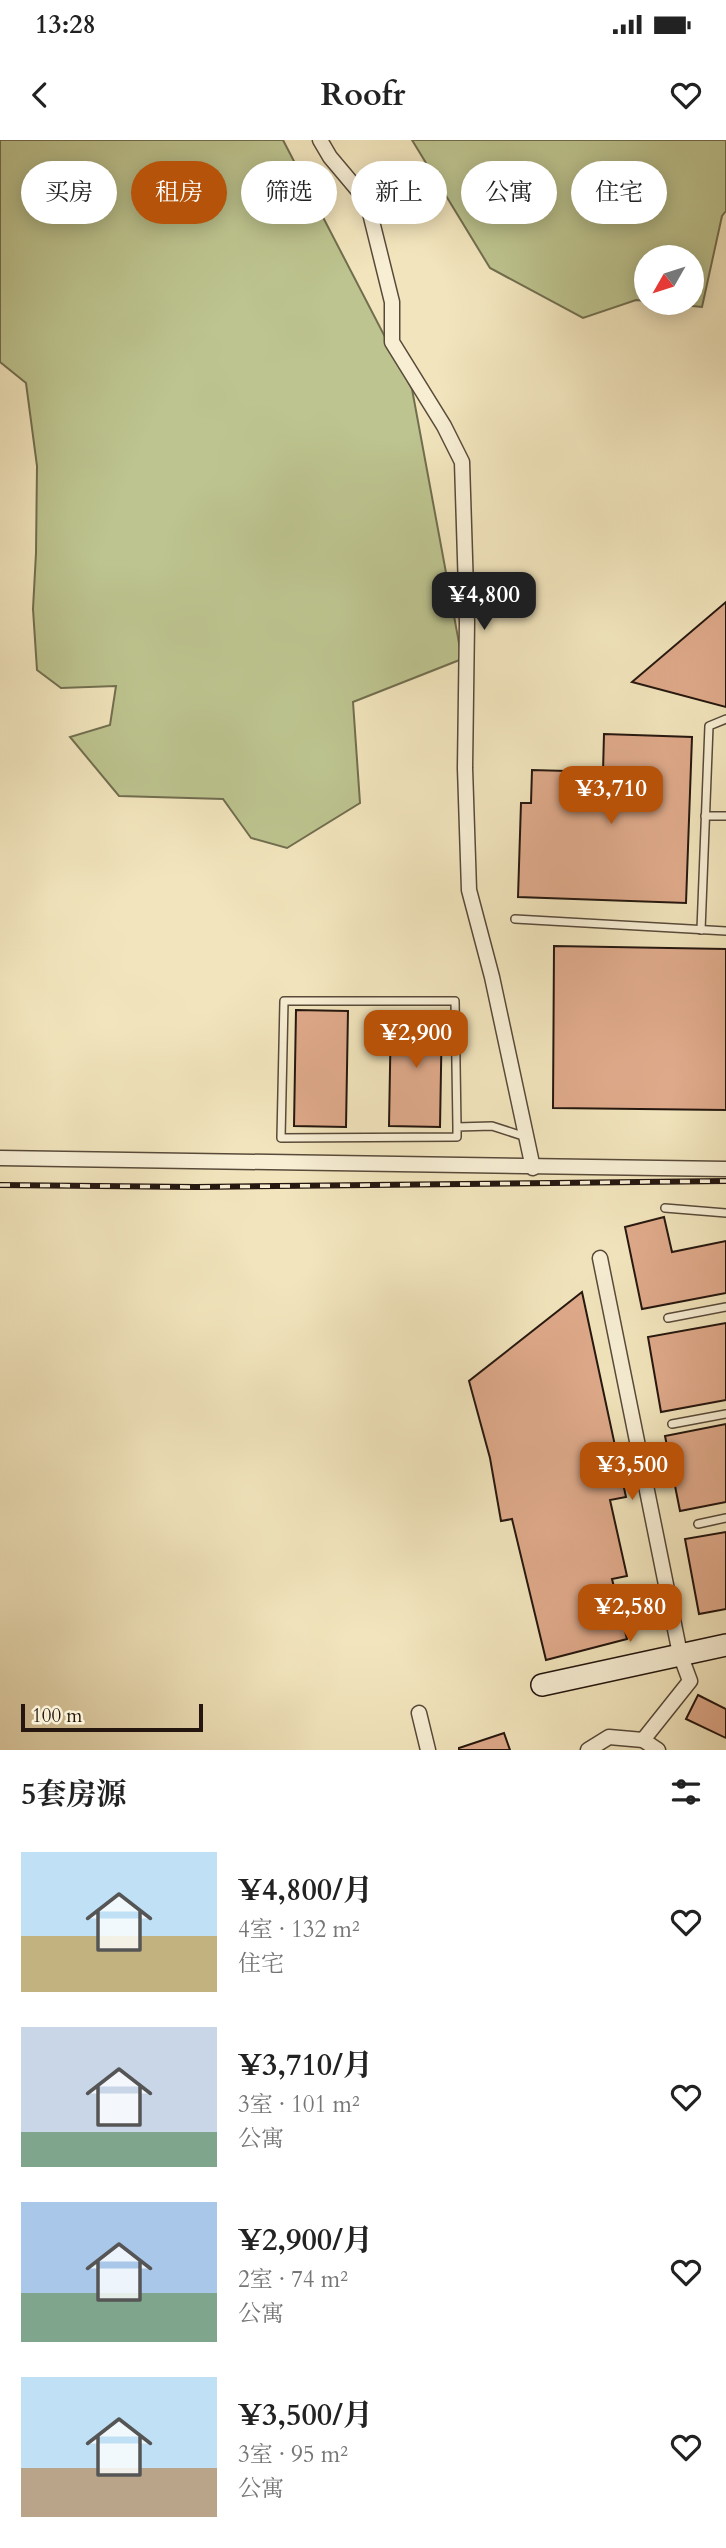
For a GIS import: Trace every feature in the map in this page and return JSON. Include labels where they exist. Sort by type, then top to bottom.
[{"type":"street","points":[[320,140],[330,157],[367,201],[392,302],[392,342],[443,426],[461,462],[467,622],[465,768],[468,890],[492,977],[533,1168]]},
{"type":"street","points":[[0,1158],[726,1170]]},
{"type":"street","points":[[600,1258],[680,1654],[690,1681],[643,1740]]},
{"type":"street","points":[[542,1685],[726,1645]]},
{"type":"street","points":[[419,1713],[428,1750]]},
{"type":"street","points":[[588,1750],[609,1737],[643,1740],[658,1750]]},
{"type":"lane","points":[[701,930],[709,726],[726,719]]},
{"type":"lane","points":[[705,816],[726,816]]},
{"type":"lane","points":[[515,919],[726,931]]},
{"type":"lane","points":[[284,1001],[455,1001],[457,1127],[457,1137],[281,1138],[284,1001]]},
{"type":"lane","points":[[457,1127],[492,1126],[527,1137]]},
{"type":"lane","points":[[665,1208],[726,1213]]},
{"type":"lane","points":[[668,1318],[726,1307]]},
{"type":"lane","points":[[672,1424],[726,1414]]},
{"type":"lane","points":[[698,1524],[726,1518]]},
{"type":"green space","points":[[0,140],[283,140],[294,161],[241,161],[241,224],[327,224],[412,389],[462,659],[353,702],[360,803],[287,848],[251,838],[223,799],[119,796],[70,737],[110,725],[116,686],[61,688],[37,670],[33,609],[37,466],[26,383],[0,362]]},
{"type":"green space","points":[[412,140],[726,140],[726,211],[722,216],[704,298],[704,245],[634,245],[634,301],[583,318],[490,268],[463,224],[557,224],[557,161],[461,161],[461,220],[447,197],[447,161],[425,161]]},
{"type":"building","points":[[726,602],[726,707],[632,682]]},
{"type":"building","points":[[604,734],[692,737],[686,903],[518,897],[521,803],[531,803],[532,770],[603,772]]},
{"type":"building","points":[[554,946],[726,949],[726,1110],[553,1108]]},
{"type":"building","points":[[296,1010],[348,1011],[346,1127],[294,1126]]},
{"type":"building","points":[[391,1012],[442,1013],[440,1127],[389,1126]]},
{"type":"building","points":[[664,1217],[672,1252],[726,1241],[726,1293],[642,1309],[625,1227]]},
{"type":"building","points":[[582,1292],[626,1497],[610,1500],[627,1576],[612,1579],[627,1639],[546,1660],[512,1519],[501,1521],[490,1458],[469,1381]]},
{"type":"building","points":[[726,1323],[726,1400],[661,1412],[648,1337]]},
{"type":"building","points":[[726,1424],[726,1502],[680,1511],[665,1436]]},
{"type":"building","points":[[726,1532],[726,1609],[699,1614],[685,1539]]},
{"type":"building","points":[[698,1695],[726,1709],[726,1738],[686,1719]]},
{"type":"building","points":[[504,1733],[510,1750],[459,1750],[459,1748]]},
{"type":"railway","points":[[0,1185],[196,1187],[726,1181]]}]
